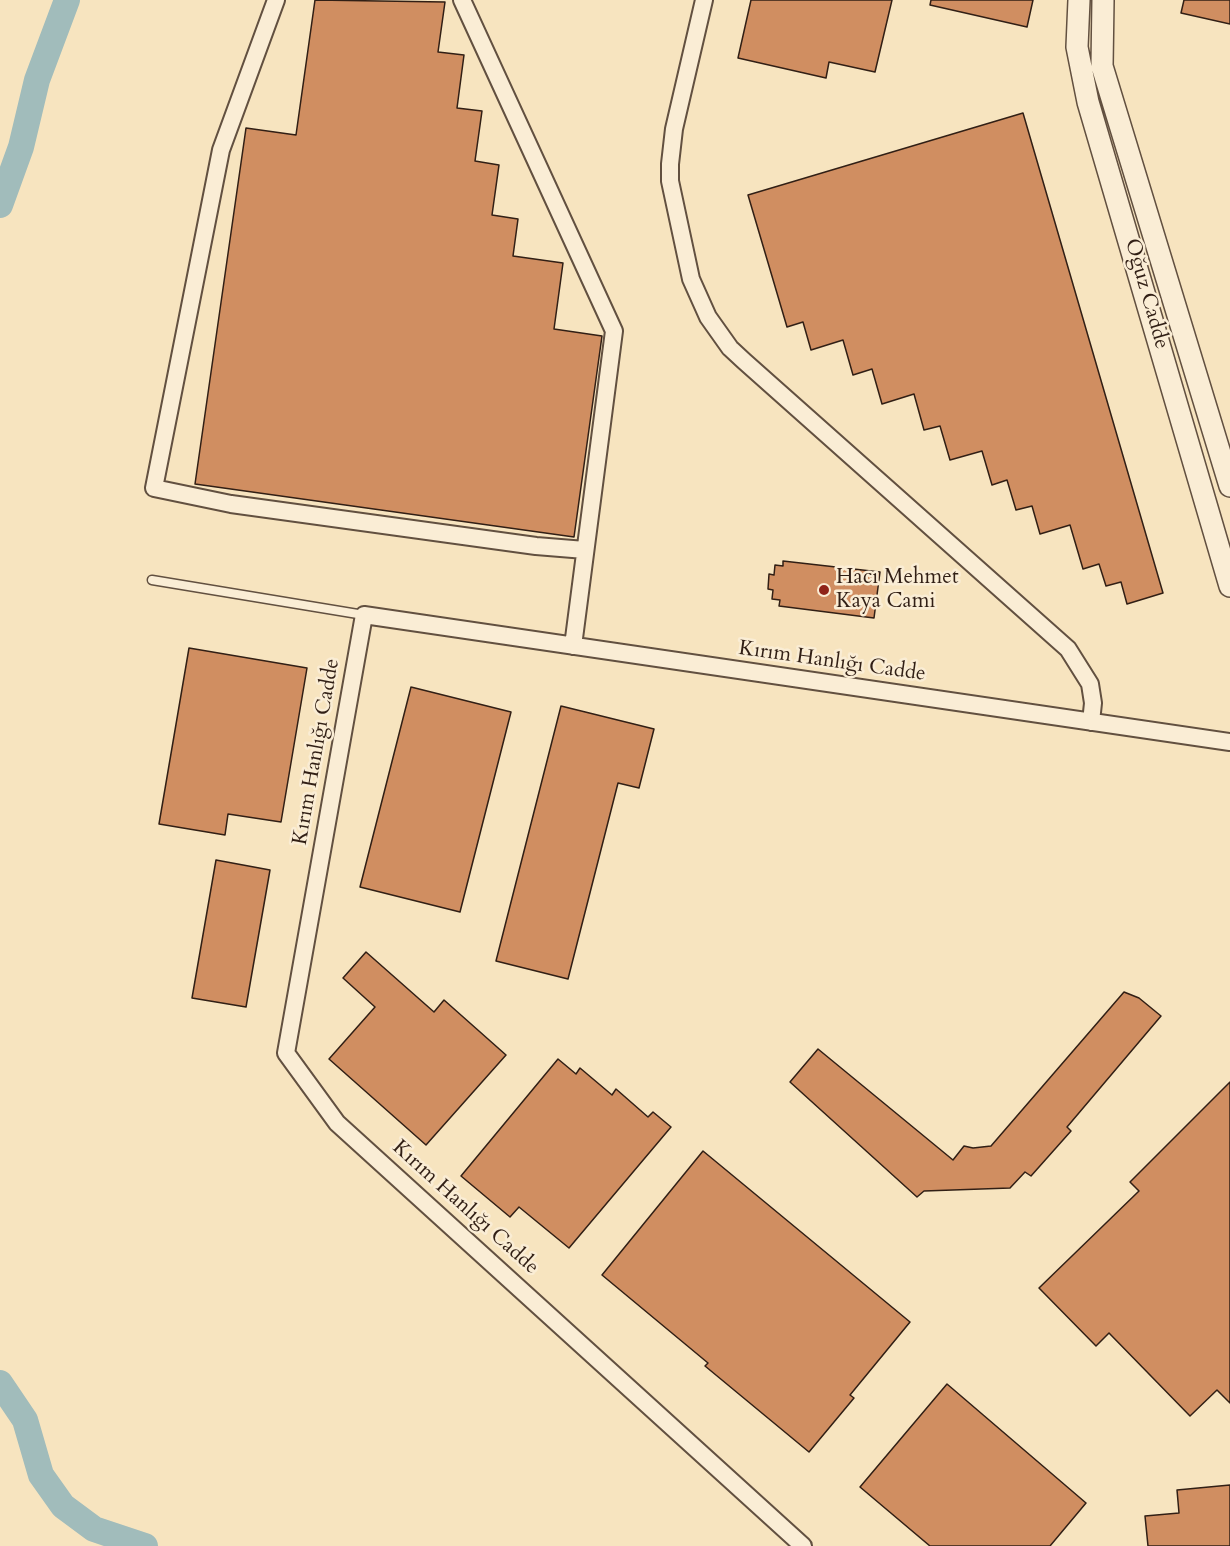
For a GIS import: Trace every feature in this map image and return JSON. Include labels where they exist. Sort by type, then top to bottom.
[{"type":"street","points":[[276,0],[221,150],[154,488],[231,504],[536,546],[585,550]]},
{"type":"street","points":[[462,0],[614,331],[573,646]]},
{"type":"street","points":[[704,0],[674,129],[670,164],[670,181],[691,279],[701,305],[718,333],[744,361],[1068,649],[1090,684],[1093,703],[1091,722]]},
{"type":"street","name":"Oğuz Cadde","points":[[1079,0],[1077,46],[1088,102],[1230,586]]},
{"type":"street","name":"Oğuz Cadde","points":[[1103,0],[1102,66],[1230,486]]},
{"type":"street","name":"Kırım Hanlığı Cadde","points":[[803,1546],[337,1123],[286,1053],[364,615],[1230,742]]},
{"type":"lane","points":[[152,580],[364,615]]},
{"type":"building","points":[[315,0],[445,2],[438,52],[464,55],[457,108],[482,111],[475,161],[499,165],[492,215],[518,219],[513,256],[563,263],[554,329],[602,336],[574,537],[195,484],[246,128],[296,135]]},
{"type":"building","points":[[751,0],[892,0],[875,72],[829,62],[826,78],[738,58]]},
{"type":"building","points":[[931,0],[1033,0],[1027,27],[930,5]]},
{"type":"building","points":[[1184,0],[1230,0],[1230,24],[1181,13]]},
{"type":"building","points":[[1023,113],[1163,593],[1127,604],[1121,582],[1106,586],[1099,564],[1083,569],[1070,525],[1040,534],[1032,506],[1016,510],[1007,480],[992,485],[982,451],[950,460],[940,426],[924,430],[914,394],[882,404],[872,369],[853,375],[843,340],[811,350],[803,322],[787,327],[748,195]]},
{"type":"building","name":"Hacı Mehmet Kaya Cami","points":[[783,561],[880,572],[874,618],[779,606],[780,600],[772,599],[773,590],[768,589],[769,574],[774,575],[775,565],[783,566]]},
{"type":"building","points":[[189,648],[307,668],[281,822],[228,814],[225,835],[159,824]]},
{"type":"building","points":[[411,687],[511,712],[460,912],[360,887]]},
{"type":"building","points":[[561,706],[654,729],[639,788],[618,783],[568,979],[496,961]]},
{"type":"building","points":[[216,860],[270,870],[246,1007],[192,998]]},
{"type":"building","points":[[366,952],[434,1012],[444,1000],[506,1055],[426,1145],[329,1059],[375,1007],[343,978]]},
{"type":"building","points":[[1124,992],[1139,998],[1161,1016],[1067,1127],[1071,1131],[1031,1176],[1025,1172],[1010,1188],[924,1191],[917,1197],[790,1082],[818,1049],[953,1160],[964,1146],[973,1148],[991,1146]]},
{"type":"building","points":[[558,1059],[576,1074],[580,1068],[612,1095],[616,1089],[648,1117],[653,1112],[671,1127],[569,1248],[519,1207],[510,1217],[461,1176]]},
{"type":"building","points":[[1230,1082],[1230,1403],[1217,1390],[1190,1416],[1109,1333],[1096,1346],[1039,1288],[1139,1191],[1130,1182]]},
{"type":"building","points":[[703,1151],[910,1322],[850,1395],[854,1398],[809,1452],[705,1366],[708,1363],[602,1275]]},
{"type":"building","points":[[947,1384],[1086,1503],[1050,1546],[930,1546],[860,1487]]},
{"type":"building","points":[[1230,1485],[1230,1546],[1148,1546],[1145,1516],[1179,1513],[1177,1490]]},
{"type":"waterway","points":[[0,205],[21,147],[37,80],[67,0]]},
{"type":"waterway","points":[[0,1383],[25,1420],[41,1475],[63,1506],[94,1529],[145,1546]]},
{"type":"place","name":"Hacı Mehmet Kaya Cami","points":[[824,590]]}]
